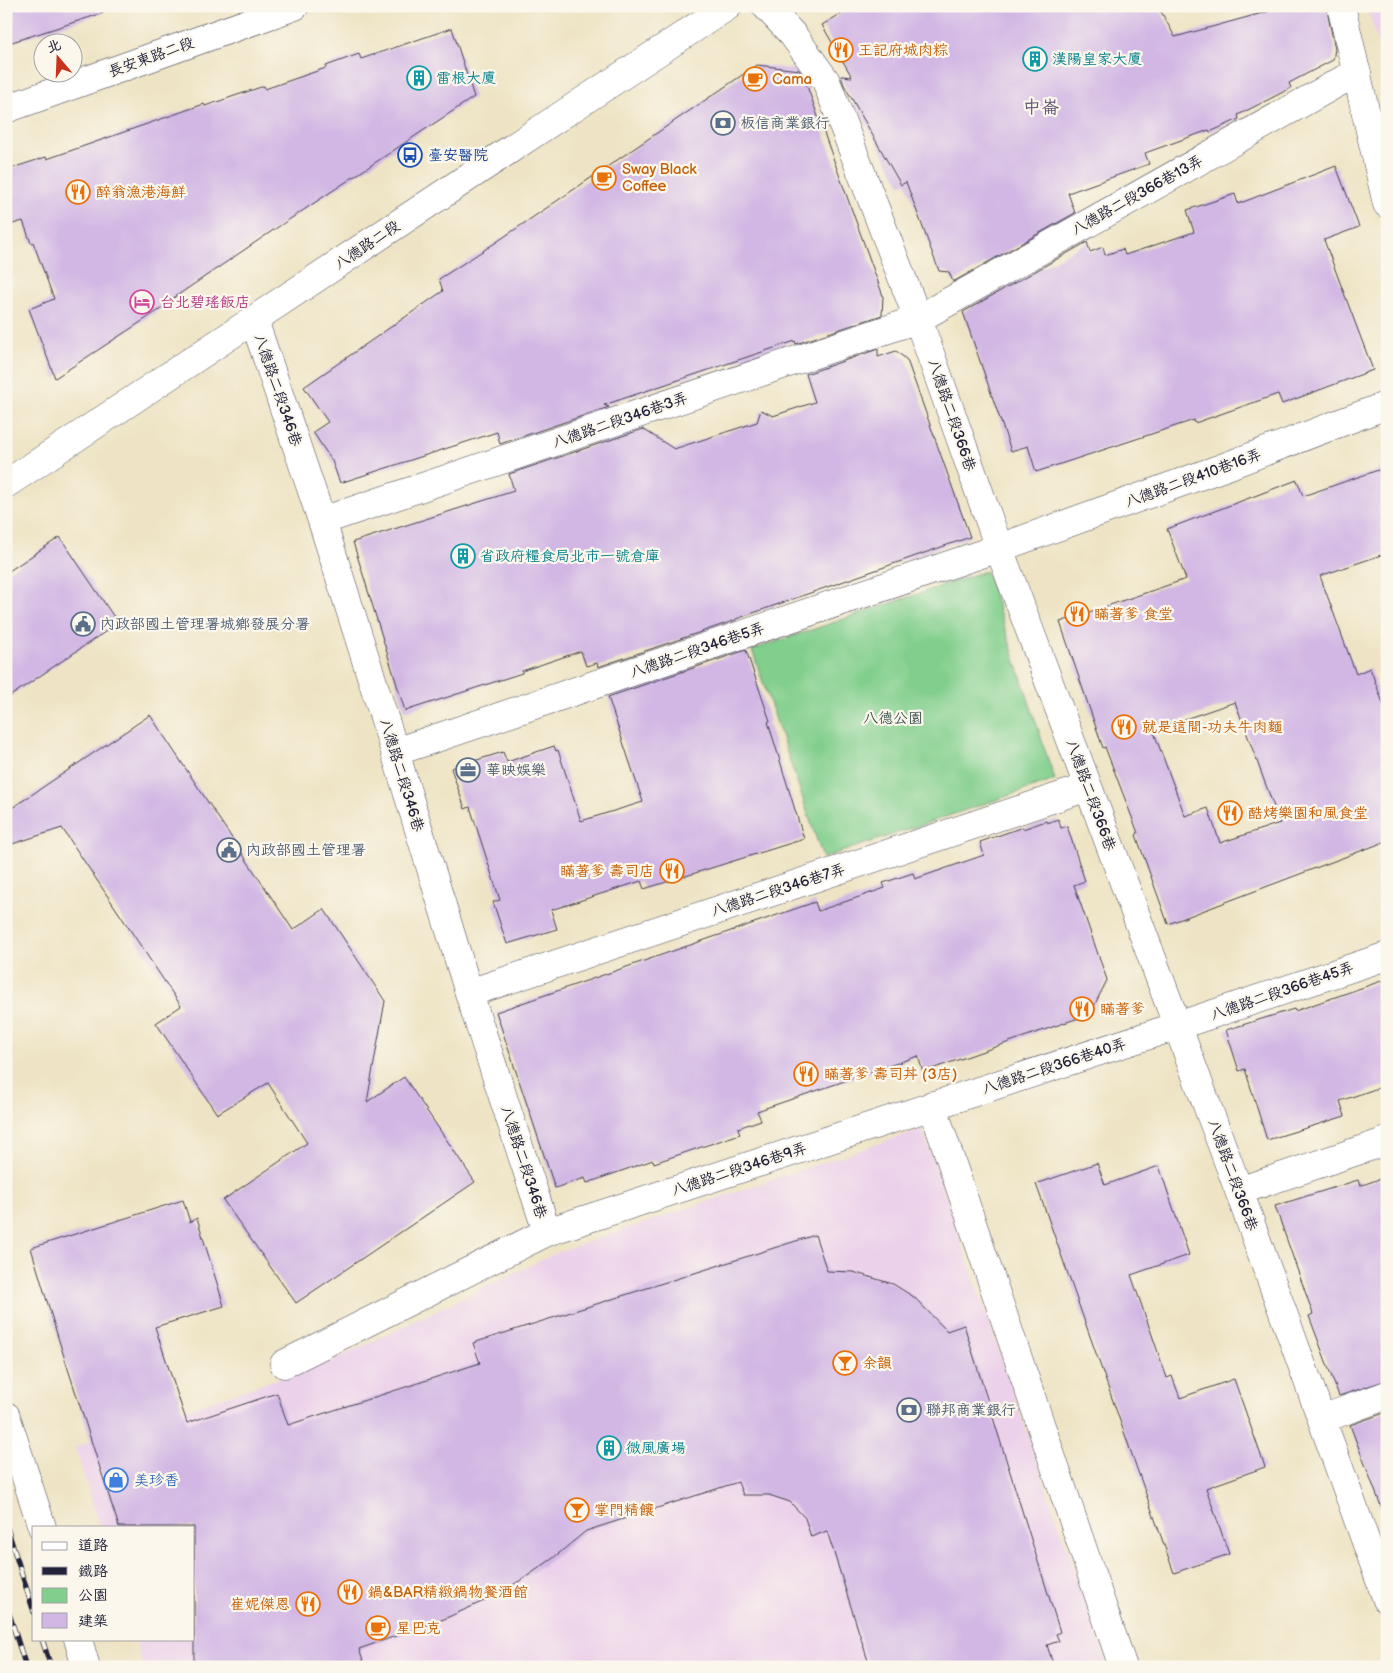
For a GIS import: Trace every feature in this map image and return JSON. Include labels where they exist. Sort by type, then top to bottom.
[{"type":"street","name":"長安東路二段","points":[[6,108],[295,6]]},
{"type":"street","name":"八德路二段","points":[[6,484],[728,6]]},
{"type":"street","name":"八德路二段366巷","points":[[766,6],[793,35],[826,80],[918,319],[1000,548],[1239,1191],[1387,1600]]},
{"type":"street","points":[[1341,6],[1387,204]]},
{"type":"street","name":"八德路二段366巷13弄","points":[[918,319],[1357,72]]},
{"type":"street","name":"八德路二段346巷3弄","points":[[322,521],[918,319]]},
{"type":"street","name":"八德路二段346巷","points":[[254,320],[322,521],[469,993],[546,1232]]},
{"type":"street","name":"八德路二段410巷16弄","points":[[1000,548],[1227,466],[1387,405]]},
{"type":"street","name":"八德路二段346巷5弄","points":[[395,752],[1000,548]]},
{"type":"street","name":"八德路二段346巷7弄","points":[[469,993],[1088,787]]},
{"type":"street","name":"八德路二段366巷45弄","points":[[1177,1026],[1387,956]]},
{"type":"street","name":"八德路二段366巷40弄","points":[[932,1105],[1177,1026]]},
{"type":"street","points":[[932,1105],[1124,1667]]},
{"type":"street","name":"八德路二段346巷9弄","points":[[284,1364],[546,1232],[932,1105]]},
{"type":"street","points":[[1239,1191],[1387,1142]]},
{"type":"street","points":[[1322,1419],[1387,1395]]},
{"type":"street","points":[[6,1416],[42,1526]]},
{"type":"street","points":[[78,1640],[86,1667]]},
{"type":"shaded area","points":[[1367,6],[1387,6],[1387,77]]},
{"type":"shaded area","name":"微風廣場","points":[[922,1129],[1108,1667],[143,1667],[135,1640],[195,1640],[195,1526],[100,1526],[75,1447],[334,1360],[556,1253]]},
{"type":"green space","name":"八德公園","points":[[986,571],[1055,780],[823,858],[752,650]]},
{"type":"building","points":[[6,6],[102,6],[103,13],[44,32],[32,32],[32,36],[6,44]]},
{"type":"building","points":[[854,6],[1158,6],[1175,37],[1288,6],[1326,6],[1335,49],[1333,60],[1289,83],[1291,88],[1238,115],[1239,119],[1210,132],[1209,130],[1145,153],[1149,164],[1068,193],[1075,213],[953,282],[949,272],[939,271],[906,182],[901,185],[844,85],[841,76],[852,77],[822,25]]},
{"type":"building","points":[[452,28],[474,97],[272,231],[172,299],[173,301],[55,378],[29,309],[54,299],[33,242],[31,243],[23,221],[6,226],[6,170],[46,157],[47,159],[204,104],[205,106],[264,86],[265,89],[326,68],[326,66],[359,54],[361,59]]},
{"type":"building","points":[[757,65],[799,70],[803,75],[883,296],[882,315],[796,344],[795,341],[604,405],[609,407],[500,444],[497,432],[340,483],[332,461],[313,432],[328,422],[304,387],[443,291],[439,279]]},
{"type":"building","points":[[1336,166],[1359,227],[1324,240],[1373,370],[1282,404],[1278,394],[1195,423],[1194,420],[1036,472],[1028,446],[1011,451],[963,312],[1087,242],[1090,252],[1103,247],[1105,255],[1123,249],[1125,255],[1194,232],[1187,210],[1235,194],[1238,204]]},
{"type":"building","points":[[878,349],[878,357],[896,351],[907,360],[970,537],[598,667],[597,663],[586,666],[581,651],[522,671],[522,673],[405,711],[353,542],[514,491],[509,474],[643,429],[674,449],[757,422],[761,410],[773,416],[815,402],[806,374]]},
{"type":"building","points":[[1387,467],[1387,553],[1320,576],[1356,674],[1370,668],[1387,714],[1387,841],[1168,924],[1136,835],[1138,833],[1105,747],[1103,748],[1060,622],[1186,579],[1167,529],[1297,480],[1303,496]],"holes":[[[1235,702],[1280,823],[1220,843],[1208,808],[1185,816],[1153,730]]]},
{"type":"building","points":[[60,537],[118,623],[6,699],[6,573]]},
{"type":"building","points":[[746,650],[770,721],[768,722],[804,839],[644,889],[641,881],[551,910],[557,929],[507,944],[493,902],[500,900],[470,807],[465,809],[451,768],[503,752],[507,762],[554,746],[556,751],[558,750],[581,821],[643,802],[608,697]]},
{"type":"building","points":[[150,715],[293,930],[324,909],[385,1001],[367,1102],[404,1077],[475,1182],[296,1303],[223,1200],[307,1143],[268,1083],[217,1114],[156,1023],[181,1006],[62,828],[6,846],[6,812]]},
{"type":"building","points":[[1058,819],[1061,828],[1067,826],[1085,881],[1074,885],[1107,980],[1090,1014],[923,1072],[918,1056],[757,1111],[761,1120],[738,1128],[740,1134],[654,1163],[653,1160],[587,1183],[585,1178],[555,1188],[496,1012],[815,902],[818,911],[885,888],[883,883],[913,873],[915,879],[984,855],[980,842],[1023,827],[1023,829]]},
{"type":"building","points":[[1387,979],[1387,1085],[1340,1101],[1345,1116],[1267,1140],[1245,1069],[1239,1071],[1226,1030],[1294,1009],[1295,1011]]},
{"type":"building","points":[[1097,1163],[1105,1185],[1159,1166],[1189,1255],[1131,1275],[1167,1378],[1172,1376],[1180,1398],[1234,1379],[1265,1467],[1206,1488],[1229,1554],[1174,1573],[1036,1184]]},
{"type":"building","points":[[1387,1176],[1387,1380],[1339,1396],[1309,1316],[1313,1314],[1275,1206],[1358,1180],[1360,1186]]},
{"type":"building","name":"微風廣場","points":[[183,1200],[190,1222],[197,1218],[224,1306],[155,1327],[187,1423],[277,1393],[288,1425],[480,1363],[473,1343],[815,1235],[827,1271],[853,1272],[893,1284],[914,1297],[947,1331],[964,1325],[1060,1632],[1056,1634],[1059,1641],[1047,1645],[1054,1667],[870,1667],[827,1531],[811,1537],[805,1518],[790,1502],[769,1495],[743,1495],[738,1482],[586,1531],[552,1559],[523,1579],[486,1600],[444,1619],[359,1649],[365,1667],[194,1667],[195,1526],[119,1526],[31,1248]]},
{"type":"building","points":[[1387,1412],[1387,1513],[1384,1514],[1350,1425]]},
{"type":"railway","points":[[6,1525],[32,1606]]},
{"type":"railway","points":[[6,1604],[26,1667]]},
{"type":"railway","points":[[42,1640],[51,1667]]},
{"type":"place","name":"王記府城肉粽","points":[[841,50]]},
{"type":"place","name":"漢陽皇家大廈","points":[[1035,59]]},
{"type":"place","name":"雷根大廈","points":[[419,78]]},
{"type":"place","name":"Cama","points":[[755,79]]},
{"type":"place","name":"板信商業銀行","points":[[723,123]]},
{"type":"place","name":"臺安醫院","points":[[410,155]]},
{"type":"place","name":"Sway Black Coffee","points":[[604,178]]},
{"type":"place","name":"醉翁漁港海鮮","points":[[78,192]]},
{"type":"place","name":"台北碧瑤飯店","points":[[142,302]]},
{"type":"place","name":"省政府糧食局北市一號倉庫","points":[[463,556]]},
{"type":"place","name":"瞞著爹 食堂","points":[[1077,614]]},
{"type":"place","name":"內政部國土管理署城鄉發展分署","points":[[83,624]]},
{"type":"place","name":"就是這間-功夫牛肉麵","points":[[1124,727]]},
{"type":"place","name":"華映娛樂","points":[[468,770]]},
{"type":"place","name":"酷烤樂園和風食堂","points":[[1230,813]]},
{"type":"place","name":"內政部國土管理署","points":[[229,850]]},
{"type":"place","name":"瞞著爹 壽司店","points":[[672,871]]},
{"type":"place","name":"瞞著爹","points":[[1082,1009]]},
{"type":"place","name":"瞞著爹 壽司丼 (3店)","points":[[806,1074]]},
{"type":"place","name":"余韻","points":[[845,1363]]},
{"type":"place","name":"聯邦商業銀行","points":[[909,1410]]},
{"type":"place","name":"微風廣場","points":[[609,1448]]},
{"type":"place","name":"美珍香","points":[[116,1480]]},
{"type":"place","name":"掌門精饟","points":[[577,1510]]},
{"type":"place","name":"鍋&BAR精緻鍋物餐酒館","points":[[350,1592]]},
{"type":"place","name":"崔妮傑恩","points":[[308,1604]]},
{"type":"place","name":"星巴克","points":[[378,1628]]},
{"type":"district","name":"中崙","points":[[1041,107]]}]
